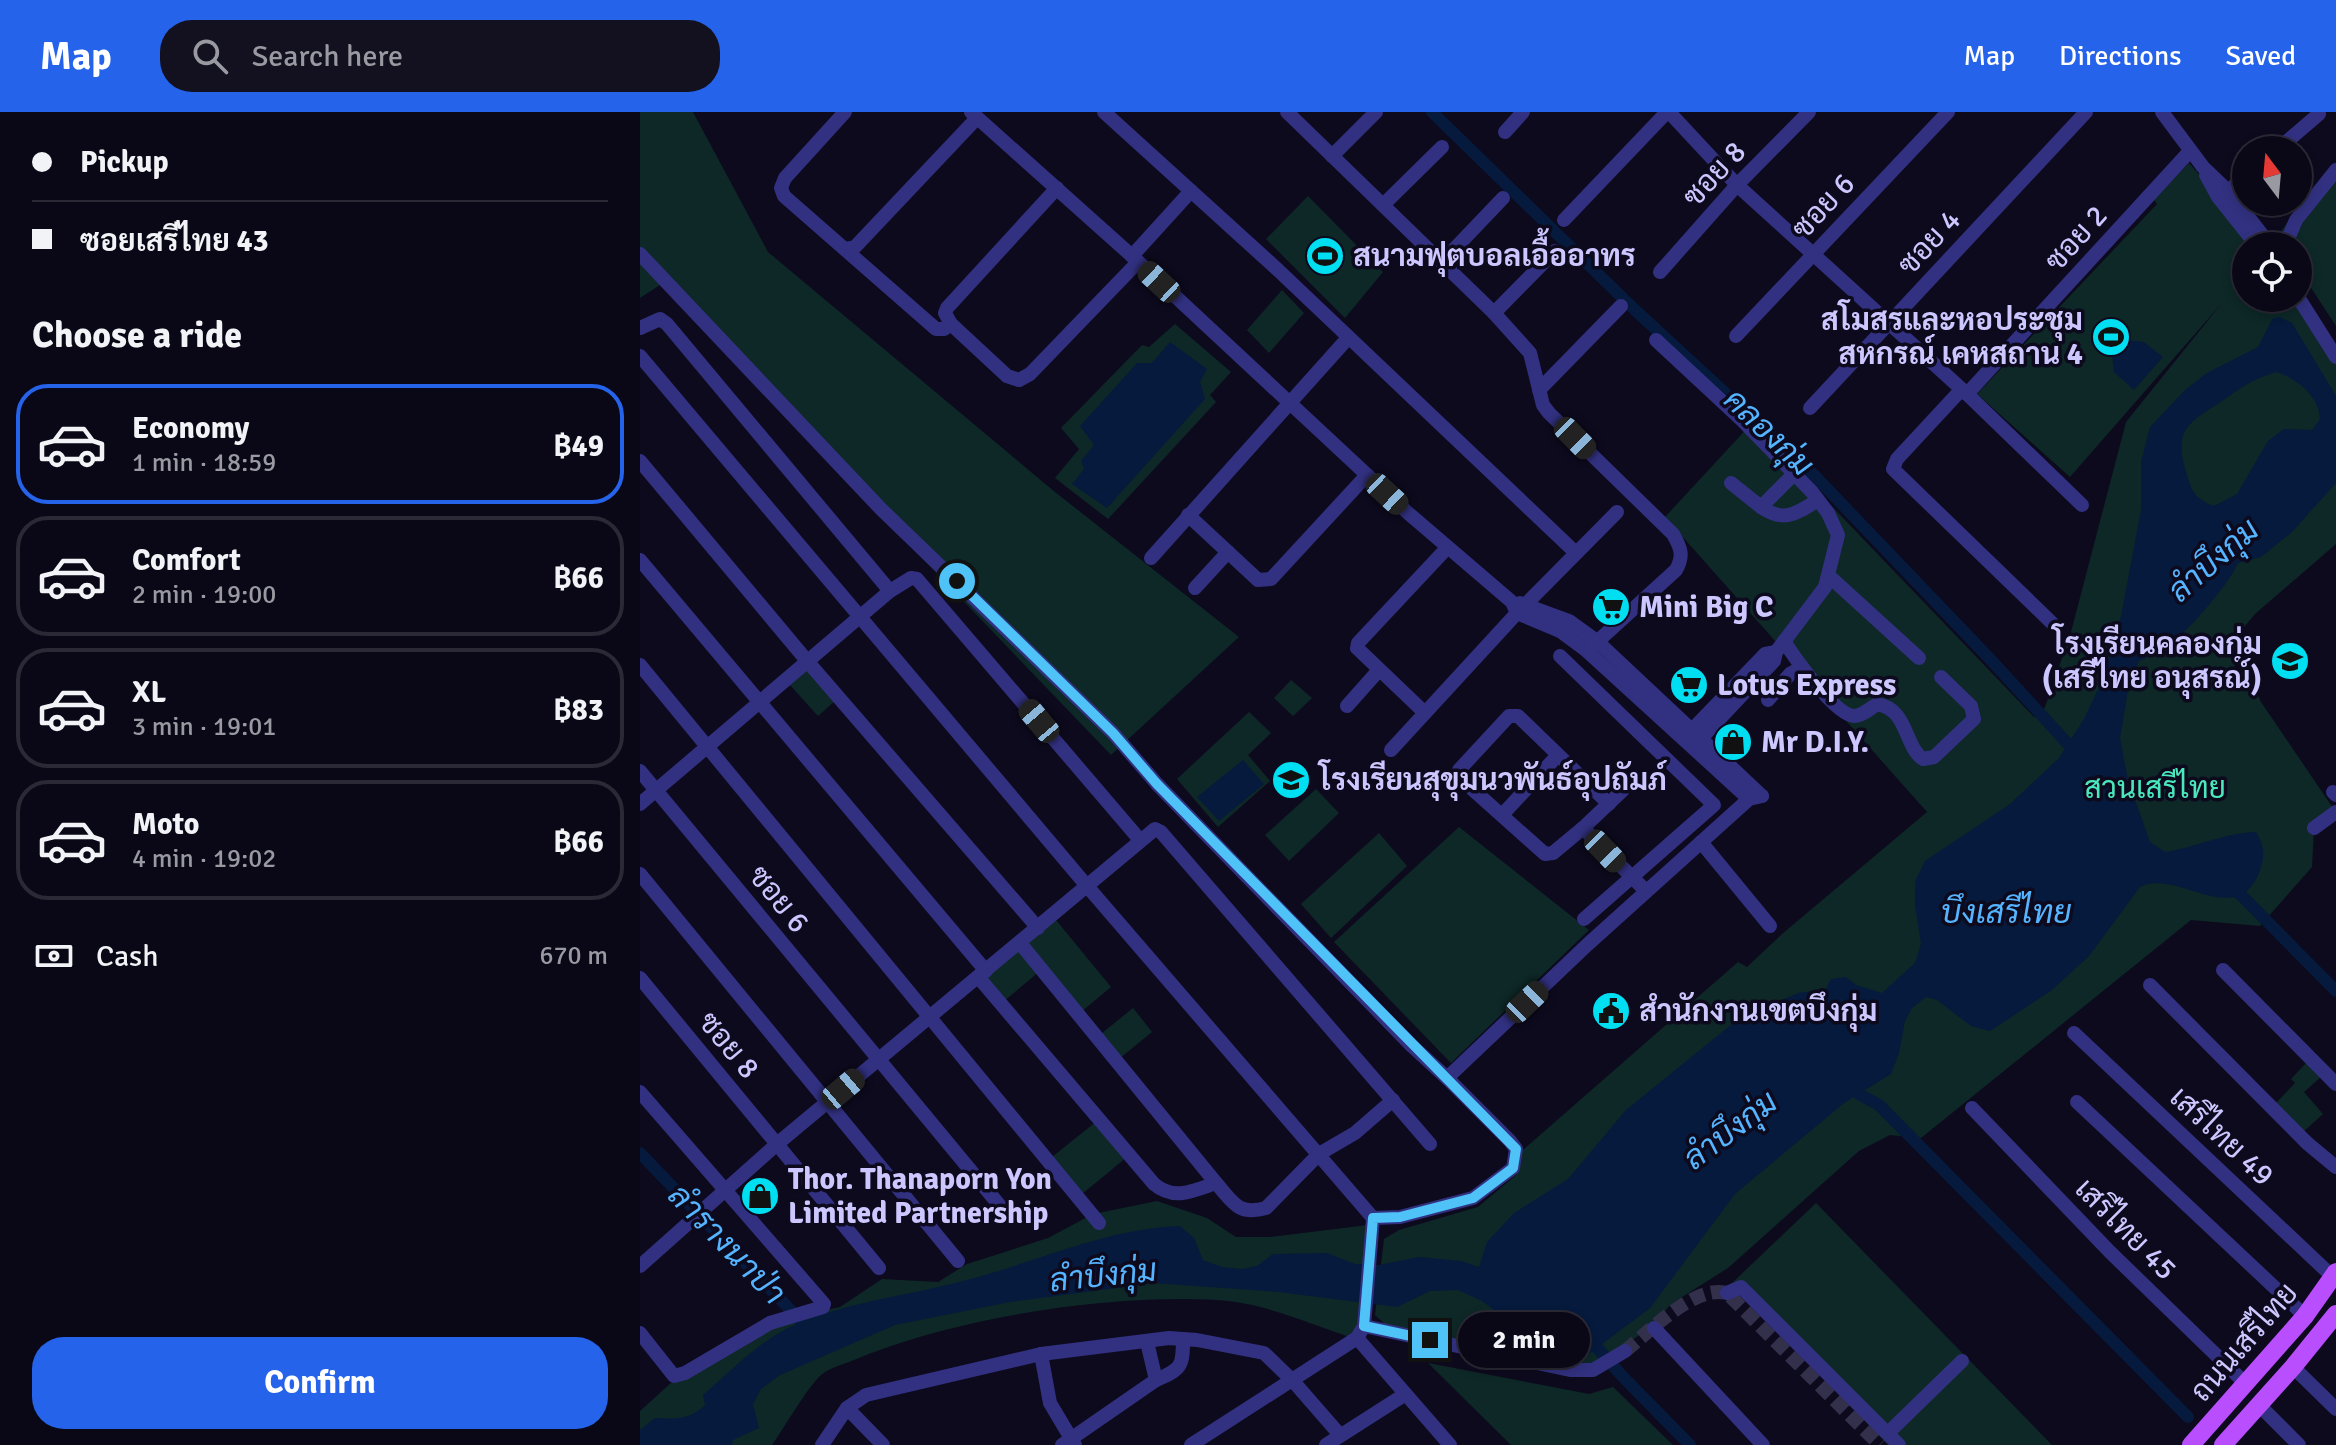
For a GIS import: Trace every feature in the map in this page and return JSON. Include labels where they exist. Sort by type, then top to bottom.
[{"type":"main road","name":"ถนนเสรีไทย","points":[[2191,1445],[2305,1316],[2335,1275]]},
{"type":"main road","name":"ถนนเสรีไทย","points":[[2223,1445],[2336,1314]]},
{"type":"street","points":[[845,112],[785,178],[781,188],[789,202],[936,329],[944,329],[951,324]]},
{"type":"street","points":[[1104,112],[1278,270],[1576,553]]},
{"type":"street","points":[[1287,112],[1494,313],[1530,353],[1539,390],[1549,413],[1673,534],[1681,547],[1682,560],[1676,570],[1593,646]]},
{"type":"street","points":[[1332,156],[1376,112]]},
{"type":"street","points":[[1505,132],[1523,112]]},
{"type":"street","points":[[1564,220],[1668,112],[1737,185],[1964,392],[2082,505]]},
{"type":"street","name":"ซอย 8","points":[[1660,272],[1737,185],[1809,112]]},
{"type":"street","name":"ซอย 6","points":[[1736,336],[1948,112]]},
{"type":"street","name":"ซอย 4","points":[[1810,408],[2086,112]]},
{"type":"street","points":[[2164,113],[2190,151],[2228,191],[2260,232]]},
{"type":"street","points":[[2293,136],[2319,114]]},
{"type":"street","points":[[845,249],[855,247],[974,115],[1135,259],[1447,548],[1518,606],[1593,646],[1756,798],[1646,891],[1447,1078]]},
{"type":"street","points":[[1383,205],[1442,147]]},
{"type":"street","name":"ซอย 2","points":[[2052,623],[1892,465],[2190,151]]},
{"type":"street","points":[[2203,167],[2218,197],[2246,232]]},
{"type":"street","points":[[2291,232],[2296,220],[2336,170]]},
{"type":"street","points":[[1057,188],[947,308],[946,318],[951,324],[1007,376],[1019,380],[1030,374],[1135,259],[1191,191]]},
{"type":"street","points":[[2228,191],[2232,188]]},
{"type":"street","points":[[1441,263],[1503,198]]},
{"type":"street","points":[[1494,313],[1555,251]]},
{"type":"street","points":[[640,254],[881,509],[1113,733],[1157,784],[1516,1149],[1513,1168],[1473,1198],[1400,1217],[1373,1218]]},
{"type":"street","points":[[1539,390],[1621,306]]},
{"type":"street","points":[[2308,312],[2336,357]]},
{"type":"street","points":[[640,328],[660,319],[667,324],[890,591]]},
{"type":"street","points":[[1151,558],[1348,338]]},
{"type":"street","points":[[1656,340],[1742,420],[1794,474],[1818,500],[1838,535],[1838,545],[1825,587],[1780,647],[1774,661],[1738,691],[1670,760]]},
{"type":"street","points":[[640,356],[1087,886],[1373,1218],[1362,1325],[1404,1395],[1450,1445]]},
{"type":"street","points":[[640,461],[808,662],[1038,928]]},
{"type":"street","points":[[1761,507],[1794,474]]},
{"type":"street","points":[[1188,515],[1258,580],[1265,581],[1271,579],[1367,475]]},
{"type":"street","points":[[1731,483],[1761,507],[1781,517],[1801,511],[1818,500]]},
{"type":"street","points":[[1391,750],[1518,606],[1617,512]]},
{"type":"street","points":[[1425,713],[1357,648],[1358,643],[1447,548]]},
{"type":"street","points":[[1195,588],[1228,552]]},
{"type":"street","points":[[640,560],[761,701],[1154,1184],[1163,1192],[1177,1195],[1216,1183]]},
{"type":"street","points":[[1830,577],[1919,658]]},
{"type":"street","points":[[640,804],[890,591],[905,580],[917,579],[1140,840]]},
{"type":"street","points":[[1780,647],[1849,714],[1859,715],[1877,704],[1887,707],[1905,726],[1918,756],[1929,759],[1974,719],[1971,706],[1941,677]]},
{"type":"street","points":[[1560,656],[1713,802],[1713,807],[1584,919]]},
{"type":"street","points":[[640,665],[1099,1223]]},
{"type":"street","points":[[1768,700],[1790,674],[1801,668]]},
{"type":"street","points":[[1347,706],[1379,670]]},
{"type":"street","points":[[1609,804],[1514,715],[1509,716],[1462,766],[1459,775],[1549,855],[1583,828],[1609,804],[1623,790]]},
{"type":"street","points":[[1502,815],[1558,755]]},
{"type":"street","name":"ซอย 6","points":[[640,771],[1010,1218]]},
{"type":"street","points":[[2314,828],[2336,812]]},
{"type":"street","points":[[1583,828],[1646,891]]},
{"type":"street","points":[[640,1266],[777,1144],[1155,829],[1161,832],[1430,1144]]},
{"type":"street","points":[[1701,842],[1770,926]]},
{"type":"street","points":[[640,874],[958,1261]]},
{"type":"street","points":[[1020,943],[1240,1209],[1256,1211],[1266,1208],[1319,1154],[1355,1133],[1393,1100]]},
{"type":"street","points":[[2223,970],[2336,1084]]},
{"type":"street","name":"ซอย 8","points":[[640,978],[879,1268]]},
{"type":"street","points":[[2150,985],[2307,1143],[2336,1167]]},
{"type":"street","name":"เสรีไทย 49","points":[[2074,1033],[2335,1275]]},
{"type":"street","points":[[640,1092],[824,1304],[823,1307],[770,1323],[685,1373],[674,1376],[640,1333]]},
{"type":"street","points":[[2077,1102],[2305,1316]]},
{"type":"street","name":"เสรีไทย 45","points":[[1972,1108],[2110,1252],[2246,1384]]},
{"type":"street","points":[[1727,1293],[1741,1287],[1899,1445]]},
{"type":"street","points":[[1362,1325],[1570,1370],[1593,1370],[1625,1351]]},
{"type":"street","points":[[1191,1445],[1293,1381],[1362,1325]]},
{"type":"street","points":[[1654,1328],[1763,1445]]},
{"type":"street","points":[[1041,1354],[1050,1403],[1070,1443],[1156,1380],[1177,1370],[1181,1365],[1183,1339]]},
{"type":"street","points":[[822,1445],[847,1408],[866,1395],[1041,1354],[1183,1339],[1264,1353],[1340,1435]]},
{"type":"street","points":[[1147,1342],[1156,1380]]},
{"type":"street","points":[[1888,1433],[1962,1361]]},
{"type":"street","points":[[2293,1367],[2336,1409]]},
{"type":"street","points":[[1326,1445],[1404,1395]]},
{"type":"street","points":[[2259,1405],[2299,1445]]},
{"type":"street","points":[[847,1408],[883,1445]]},
{"type":"green space","points":[[640,112],[693,112],[768,252],[1055,492],[1239,637],[1111,755],[660,285],[640,298]]},
{"type":"green space","name":"สวนเสรีไทย","points":[[2189,163],[2232,212],[2232,216],[2236,216],[2250,232],[2232,232],[2232,312],[2308,312],[2336,349],[2336,544],[2256,613],[2233,640],[2261,702],[2335,811],[2314,828],[2312,867],[2260,926],[2191,920],[1921,1138],[1890,1135],[1859,1151],[1728,1268],[1671,1304],[1652,1326],[1631,1341],[1582,1370],[1389,1328],[1375,1315],[1384,1239],[1399,1230],[1478,1207],[1516,1175],[1519,1164],[1517,1155],[1738,962],[1747,967],[1927,812],[1665,517],[1752,423],[2034,717],[2045,707],[2071,632],[2126,422],[2222,303],[2070,477],[1977,394],[2157,204],[2154,200]]},
{"type":"green space","points":[[2336,164],[2336,326],[2312,289],[2312,232],[2281,232],[2292,216],[2312,216],[2312,192]]},
{"type":"green space","name":"สนามฟุตบอลเอื้ออาทร","points":[[1308,196],[1383,272],[1345,318],[1266,239]]},
{"type":"green space","points":[[1282,290],[1304,313],[1269,353],[1247,330]]},
{"type":"green space","points":[[1175,324],[1231,372],[1210,395],[1216,402],[1108,519],[1055,478],[1079,449],[1061,428],[1142,345],[1149,347]]},
{"type":"green space","points":[[808,669],[836,700],[818,716],[790,685]]},
{"type":"green space","points":[[1291,680],[1312,698],[1293,716],[1274,698]]},
{"type":"green space","points":[[1249,712],[1271,733],[1248,755],[1270,781],[1218,827],[1177,779]]},
{"type":"green space","points":[[1316,789],[1339,813],[1289,861],[1265,835]]},
{"type":"green space","points":[[1459,827],[1589,930],[1451,1063],[1334,942]]},
{"type":"green space","points":[[1379,833],[1407,866],[1331,938],[1301,904]]},
{"type":"green space","points":[[1056,920],[1111,987],[1081,1012],[1025,946]]},
{"type":"green space","points":[[1018,946],[1040,971],[1003,1002],[982,977]]},
{"type":"green space","points":[[1133,1008],[1152,1032],[1120,1058],[1101,1034]]},
{"type":"green space","points":[[2307,1062],[2321,1077],[2304,1092],[2323,1114],[2303,1132],[2275,1104],[2295,1083],[2291,1079]]},
{"type":"green space","points":[[1097,1121],[1127,1157],[1082,1194],[1052,1157]]},
{"type":"green space","points":[[1157,1201],[1207,1218],[1236,1237],[1270,1237],[1368,1225],[1360,1324],[1350,1337],[1267,1309],[1216,1300],[1129,1301],[1035,1311],[898,1343],[829,1370],[809,1389],[772,1445],[640,1445],[640,1411],[671,1383],[777,1321],[840,1307],[882,1279],[938,1282],[967,1264],[1048,1238],[1093,1214]]},
{"type":"green space","points":[[1816,1203],[2052,1445],[1888,1445],[1731,1284]]},
{"type":"green space","points":[[1428,1363],[1589,1394],[1613,1387],[1673,1445],[1511,1445]]},
{"type":"water","name":"บึงเสรีไทย","points":[[2280,317],[2292,323],[2336,396],[2336,483],[2292,532],[2261,557],[2238,563],[2216,597],[2172,643],[2139,661],[2128,690],[2120,738],[2128,780],[2150,842],[2165,852],[2256,832],[2263,857],[2259,873],[2249,889],[2235,897],[2221,897],[2155,883],[2140,887],[2089,956],[2052,990],[1990,1031],[1971,1026],[1937,1000],[1926,997],[1912,1008],[1905,1021],[1891,1074],[1844,1103],[1735,1194],[1650,1308],[1586,1356],[1528,1335],[1482,1301],[1458,1290],[1430,1291],[1397,1307],[1278,1292],[1153,1283],[1010,1302],[895,1325],[780,1375],[761,1389],[753,1404],[759,1428],[733,1440],[732,1445],[640,1445],[640,1430],[655,1418],[682,1418],[694,1414],[705,1405],[703,1395],[755,1349],[790,1327],[830,1312],[983,1276],[1122,1234],[1180,1226],[1194,1238],[1203,1260],[1222,1267],[1242,1269],[1257,1266],[1273,1254],[1327,1253],[1355,1264],[1379,1265],[1419,1257],[1461,1261],[1479,1267],[1487,1242],[1514,1213],[1568,1179],[1626,1110],[1737,1020],[1798,993],[1826,989],[1831,979],[1846,977],[1856,985],[1882,993],[1915,963],[1921,944],[1915,881],[1925,861],[2010,804],[2059,758],[2084,719],[2103,679],[2121,616],[2141,510],[2141,462],[2150,427],[2185,390],[2207,373],[2258,347],[2273,318]],"holes":[[[2277,372],[2311,396],[2320,419],[2312,430],[2284,429],[2268,441],[2237,494],[2214,506],[2203,501],[2191,486],[2183,461],[2184,433],[2204,412],[2251,382]]]},
{"type":"water","points":[[2126,340],[2144,342],[2163,357],[2134,390],[2114,372],[2112,355],[2116,346]]},
{"type":"water","points":[[1170,342],[1207,369],[1200,382],[1205,399],[1107,508],[1072,484],[1084,469],[1081,461],[1094,445],[1080,426],[1137,363],[1152,363]]},
{"type":"water","points":[[1243,760],[1264,784],[1219,821],[1197,797]]},
{"type":"waterway","name":"คลองกุ่ม","points":[[1432,112],[1634,309],[1814,475],[2079,756]]},
{"type":"waterway","points":[[2228,888],[2240,894],[2336,991]]},
{"type":"waterway","points":[[1848,1084],[1879,1105],[2188,1417]]},
{"type":"waterway","name":"ลำรางนาป่า","points":[[640,1153],[801,1321]]},
{"type":"waterway","points":[[1586,1335],[1690,1445]]},
{"type":"tunnel","points":[[1625,1351],[1687,1302],[1714,1292],[1727,1293],[1880,1445]]},
{"type":"place","name":"สนามฟุตบอลเอื้ออาทร","points":[[1325,256]]},
{"type":"place","name":"สโมสรและหอประชุม สหกรณ์ เคหสถาน 4","points":[[2111,337]]},
{"type":"place","name":"Mini Big C","points":[[1611,607]]},
{"type":"place","name":"โรงเรียนคลองกุ่ม (เสรีไทย อนุสรณ์)","points":[[2290,661]]},
{"type":"place","name":"Lotus Express","points":[[1689,685]]},
{"type":"place","name":"Mr D.I.Y.","points":[[1733,742]]},
{"type":"place","name":"โรงเรียนสุขุมนวพันธ์อุปถัมภ์","points":[[1291,780]]},
{"type":"place","name":"สำนักงานเขตบึงกุ่ม","points":[[1611,1011]]},
{"type":"place","name":"Thor. Thanaporn Yon Limited Partnership","points":[[760,1196]]},
{"type":"route","points":[[957,581],[1113,733],[1157,784],[1516,1149],[1513,1168],[1473,1198],[1400,1217],[1373,1218],[1364,1326],[1430,1340]]},
{"type":"water label","name":"ลำบึงกุ่ม","points":[[2213,560]]},
{"type":"water label","name":"ลำบึงกุ่ม","points":[[1730,1130]]},
{"type":"water label","name":"ลำบึงกุ่ม","points":[[1103,1275]]}]
